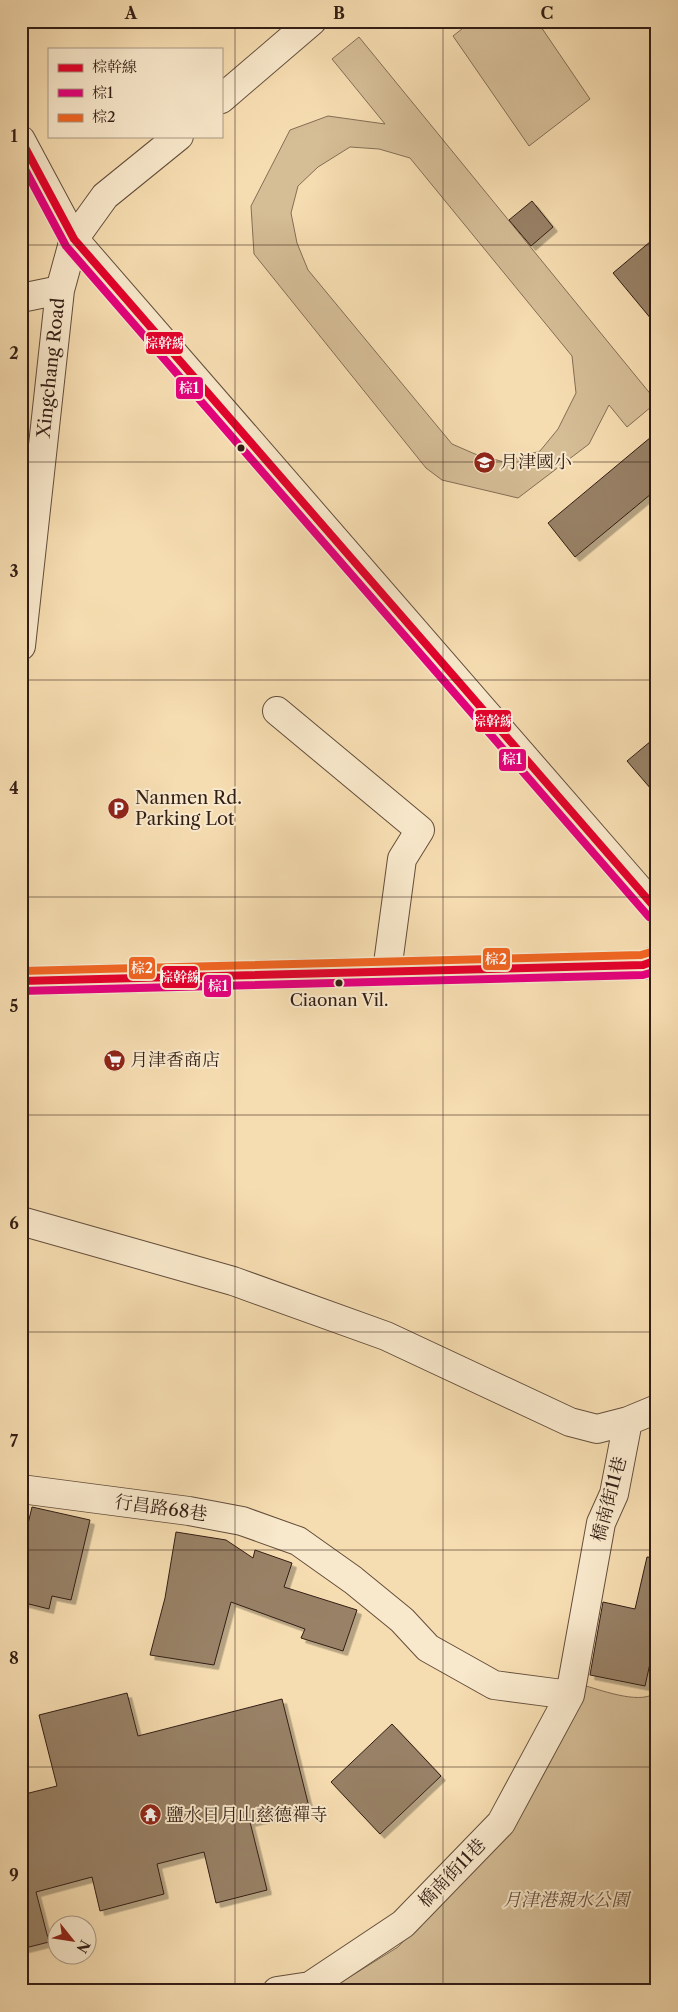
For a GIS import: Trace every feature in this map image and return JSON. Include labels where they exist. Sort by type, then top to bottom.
[{"type":"street","points":[[222,98],[312,21]]},
{"type":"street","name":"Xingchang Road","points":[[22,638],[60,290],[74,239],[105,196],[177,138]]},
{"type":"street","points":[[21,140],[74,239],[657,910]]},
{"type":"street","points":[[21,298],[60,290]]},
{"type":"street","points":[[277,711],[420,830],[402,859],[387,971]]},
{"type":"street","points":[[21,981],[643,965],[657,960]]},
{"type":"street","points":[[21,1221],[233,1280],[386,1336],[570,1422],[597,1429],[628,1421],[657,1409]]},
{"type":"street","name":"橋南街11巷","points":[[277,1991],[310,1986],[409,1917],[501,1823],[570,1695],[601,1523],[614,1494],[628,1421]]},
{"type":"street","name":"行昌路68巷","points":[[21,1489],[189,1511],[242,1521],[298,1541],[353,1580],[402,1620],[428,1648],[494,1685],[570,1695]]},
{"type":"green space","points":[[472,21],[537,21],[590,99],[529,146],[453,36]]},
{"type":"green space","points":[[359,37],[657,402],[627,427],[609,405],[589,444],[518,498],[442,480],[426,468],[254,254],[251,206],[290,130],[328,116],[385,124],[332,59]],"holes":[[[350,147],[379,149],[410,158],[572,356],[576,393],[558,429],[540,451],[504,462],[475,454],[452,444],[308,270],[297,243],[291,213],[298,186],[318,167]]]},
{"type":"green space","name":"月津港親水公園","points":[[586,1686],[613,1694],[634,1697],[651,1695],[657,1691],[657,1991],[327,1991],[398,1947],[521,1814]]},
{"type":"building","points":[[532,201],[553,227],[531,246],[509,220]]},
{"type":"building","points":[[657,236],[657,326],[613,273]]},
{"type":"building","points":[[657,432],[657,489],[575,557],[548,523]]},
{"type":"building","points":[[657,736],[657,796],[627,761]]},
{"type":"building","points":[[32,1507],[90,1520],[71,1600],[52,1596],[49,1609],[21,1602],[21,1553]]},
{"type":"building","points":[[176,1532],[226,1540],[253,1558],[255,1550],[292,1563],[284,1587],[357,1610],[343,1651],[301,1638],[305,1629],[231,1602],[214,1665],[150,1655],[165,1598]]},
{"type":"building","points":[[647,1557],[657,1558],[657,1632],[645,1686],[590,1675],[603,1602],[635,1609]]},
{"type":"building","name":"鹽水日月山慈德禪寺","points":[[127,1693],[138,1736],[282,1699],[309,1807],[250,1822],[267,1890],[216,1903],[204,1852],[157,1864],[164,1894],[100,1911],[92,1877],[36,1892],[48,1942],[21,1949],[21,1795],[57,1786],[39,1715]]},
{"type":"building","points":[[392,1724],[441,1776],[380,1834],[331,1782]]},
{"type":"transit line","name":"棕幹線","points":[[21,140],[74,239],[657,910]]},
{"type":"transit line","name":"棕1","points":[[21,162],[66,246],[649,917]]},
{"type":"transit line","name":"棕2","points":[[21,971],[641,955],[654,951]]},
{"type":"transit line","name":"棕幹線","points":[[21,981],[643,965],[657,960]]},
{"type":"transit line","name":"棕1","points":[[21,991],[643,975],[657,971]]},
{"type":"place","name":"月津國小","points":[[484,462]]},
{"type":"place","name":"Nanmen Rd. Parking Lot","points":[[119,808]]},
{"type":"place","name":"Ciaonan Vil.","points":[[339,983]]},
{"type":"place","name":"月津香商店","points":[[114,1060]]},
{"type":"place","name":"鹽水日月山慈德禪寺","points":[[150,1815]]}]
